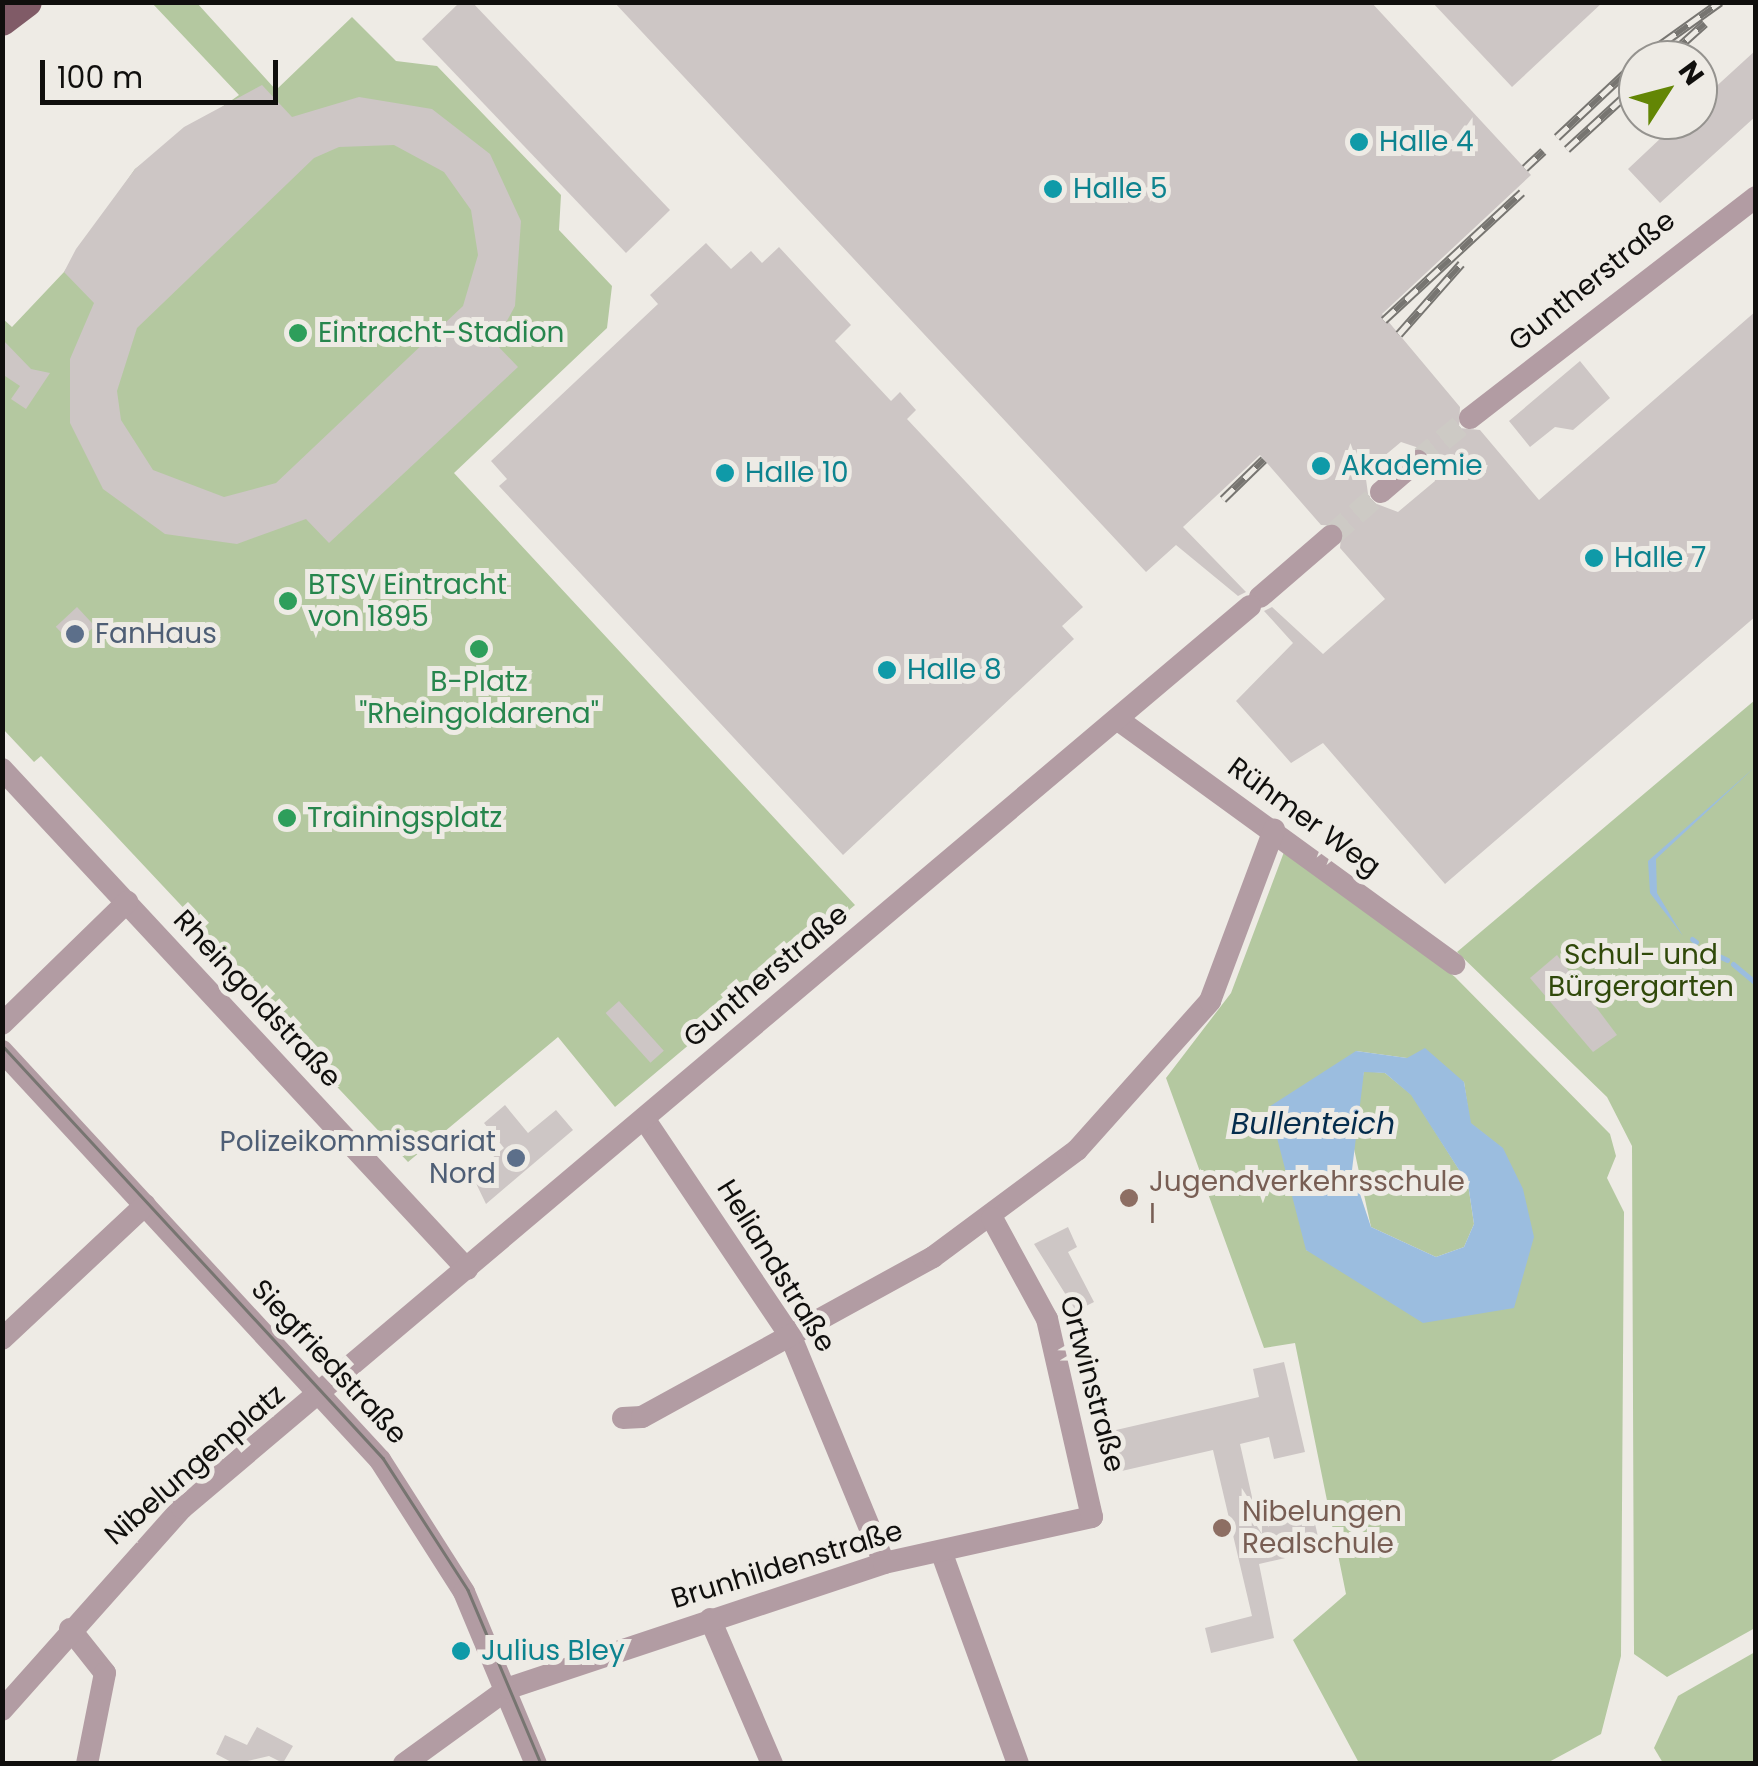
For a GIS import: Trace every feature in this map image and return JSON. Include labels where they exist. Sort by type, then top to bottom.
[{"type":"main road","points":[[2,22],[27,2]]},
{"type":"street","name":"Guntherstraße","points":[[1470,418],[1756,197]]},
{"type":"street","points":[[1381,492],[1417,460]]},
{"type":"street","name":"Guntherstraße","points":[[322,1394],[1330,536]]},
{"type":"street","name":"Rühmer Weg","points":[[1117,719],[1454,964]]},
{"type":"street","name":"Rheingoldstraße","points":[[2,770],[467,1269]]},
{"type":"street","points":[[623,1418],[642,1417],[791,1337],[992,1218],[1077,1150],[1191,1028],[1236,950],[1274,830]]},
{"type":"street","points":[[2,1024],[127,902]]},
{"type":"street","name":"Siegfriedstraße","points":[[2,1051],[322,1394],[421,1518],[505,1690],[536,1764]]},
{"type":"street","name":"Heliandstraße","points":[[645,1120],[791,1337],[842,1444],[884,1564]]},
{"type":"street","points":[[2,1338],[145,1206]]},
{"type":"street","name":"Ortwinstraße","points":[[992,1218],[1047,1319],[1092,1517]]},
{"type":"street","name":"Nibelungenplatz","points":[[2,1710],[153,1534],[322,1394]]},
{"type":"street","name":"Brunhildenstraße","points":[[404,1764],[505,1690],[884,1564],[1092,1517]]},
{"type":"street","points":[[940,1550],[1018,1764]]},
{"type":"street","points":[[710,1620],[772,1764]]},
{"type":"street","points":[[70,1629],[105,1673],[87,1764]]},
{"type":"green space","name":"BTSV Eintracht von 1895","points":[[152,3],[197,3],[276,90],[352,17],[396,61],[437,66],[561,195],[559,230],[612,286],[607,328],[454,473],[855,905],[615,1107],[558,1037],[408,1162],[306,1054],[313,1046],[41,756],[34,762],[3,729],[2,318],[12,327],[64,272],[135,169],[239,95]]},
{"type":"green space","name":"Schul- und Bürgergarten","points":[[1755,700],[1755,1628],[1667,1677],[1634,1654],[1632,1146],[1607,1097],[1457,952]]},
{"type":"green space","points":[[1287,844],[1455,977],[1610,1134],[1616,1156],[1607,1178],[1624,1212],[1621,1656],[1601,1734],[1547,1763],[1359,1763],[1293,1640],[1346,1594],[1295,1343],[1264,1348],[1166,1078],[1231,993]],"holes":[[[1356,1051],[1407,1058],[1464,1082],[1470,1123],[1502,1148],[1514,1308],[1306,1250]]]},
{"type":"green space","points":[[1364,1071],[1385,1073],[1412,1095],[1468,1184],[1474,1224],[1464,1247],[1436,1257],[1371,1227],[1351,1135]]},
{"type":"green space","points":[[1755,1652],[1755,1763],[1663,1763],[1654,1748],[1678,1696]]},
{"type":"water","points":[[1755,767],[1656,859],[1657,893],[1683,936],[1650,893],[1648,861]]},
{"type":"water","name":"Bullenteich","points":[[1425,1048],[1464,1082],[1471,1123],[1503,1148],[1523,1189],[1534,1237],[1514,1308],[1423,1323],[1306,1250],[1269,1107],[1356,1051],[1407,1058]],"holes":[[[1364,1072],[1385,1073],[1411,1095],[1468,1184],[1474,1224],[1464,1247],[1436,1257],[1371,1227],[1352,1170]]]},
{"type":"building","points":[[460,2],[472,2],[670,210],[626,253],[422,39]]},
{"type":"building","points":[[614,2],[1371,2],[1531,175],[1382,314],[1460,407],[1459,428],[1480,430],[1539,500],[1756,311],[1756,616],[1445,884],[1323,743],[1291,763],[1236,701],[1293,643],[1264,611],[1272,607],[1323,654],[1385,599],[1340,548],[1342,526],[1321,525],[1260,455],[1183,527],[1246,592],[1238,596],[1176,545],[1146,572]],"holes":[[[1401,442],[1428,451],[1435,481],[1398,512],[1369,501],[1365,472]]]},
{"type":"building","points":[[1432,2],[1603,2],[1512,87]]},
{"type":"building","points":[[1756,50],[1756,116],[1660,203],[1628,169],[1659,140],[1718,140],[1718,85]]},
{"type":"building","points":[[262,85],[292,117],[359,97],[432,109],[490,154],[521,221],[515,306],[495,343],[518,367],[329,543],[306,519],[237,544],[165,534],[103,489],[70,423],[70,359],[94,303],[64,272],[76,249],[135,169],[184,127]],"holes":[[[394,145],[444,172],[471,210],[478,255],[463,306],[276,483],[224,497],[153,470],[121,420],[117,391],[137,328],[314,158],[339,147]]]},
{"type":"building","points":[[706,243],[731,269],[751,251],[762,263],[779,247],[851,325],[835,341],[891,401],[900,392],[916,410],[907,419],[1083,607],[1062,626],[1074,639],[843,855],[499,486],[507,479],[491,461],[658,304],[650,295]]},
{"type":"building","points":[[2,339],[31,369],[50,373],[26,409],[11,399],[20,386],[2,374]]},
{"type":"building","points":[[1580,361],[1610,398],[1573,430],[1555,427],[1530,447],[1509,421]]},
{"type":"building","name":"FanHaus","points":[[77,607],[95,626],[74,646],[56,627]]},
{"type":"building","points":[[1557,955],[1617,1035],[1593,1052],[1530,978]]},
{"type":"building","points":[[619,1001],[664,1051],[650,1063],[606,1013]]},
{"type":"building","name":"Polizeikommissariat Nord","points":[[505,1105],[528,1133],[556,1110],[573,1130],[486,1204],[472,1175],[504,1148],[484,1123]]},
{"type":"building","name":"Jugendverkehrsschule I","points":[[1068,1227],[1077,1247],[1068,1252],[1094,1302],[1076,1311],[1034,1244]]},
{"type":"building","name":"Nibelungen Realschule","points":[[1284,1362],[1305,1452],[1274,1459],[1269,1437],[1240,1444],[1257,1519],[1311,1506],[1321,1550],[1259,1564],[1274,1638],[1211,1653],[1205,1628],[1252,1616],[1213,1450],[1113,1473],[1103,1433],[1259,1397],[1253,1369]]},
{"type":"building","points":[[257,1727],[293,1746],[283,1763],[269,1756],[235,1764],[216,1754],[225,1735],[247,1745]]},
{"type":"waterway","points":[[1692,939],[1696,942]]},
{"type":"waterway","points":[[1708,951],[1727,960]]},
{"type":"waterway","points":[[1733,964],[1756,983]]},
{"type":"tunnel","points":[[1417,461],[1470,418]]},
{"type":"tunnel","points":[[1331,536],[1381,492]]},
{"type":"tram line","points":[[2,1045],[383,1458],[468,1590],[541,1764]]},
{"type":"railway","points":[[1667,40],[1720,2]]},
{"type":"railway","points":[[1686,40],[1705,23]]},
{"type":"railway","points":[[1557,137],[1618,80]]},
{"type":"railway","points":[[1567,149],[1618,102]]},
{"type":"railway","points":[[1525,168],[1543,151]]},
{"type":"railway","points":[[1384,320],[1522,192]]},
{"type":"railway","points":[[1399,334],[1461,264]]},
{"type":"railway","points":[[1223,499],[1264,459]]},
{"type":"place","name":"Halle 4","points":[[1359,142]]},
{"type":"place","name":"Halle 5","points":[[1053,189]]},
{"type":"place","name":"Eintracht-Stadion","points":[[298,333]]},
{"type":"place","name":"Akademie","points":[[1321,466]]},
{"type":"place","name":"Halle 10","points":[[725,473]]},
{"type":"place","name":"Halle 7","points":[[1594,558]]},
{"type":"place","name":"BTSV Eintracht von 1895","points":[[288,601]]},
{"type":"place","name":"FanHaus","points":[[75,634]]},
{"type":"place","name":"B-Platz \"Rheingoldarena\"","points":[[479,649]]},
{"type":"place","name":"Halle 8","points":[[887,670]]},
{"type":"place","name":"Trainingsplatz","points":[[287,818]]},
{"type":"place","name":"Polizeikommissariat Nord","points":[[516,1158]]},
{"type":"place","name":"Jugendverkehrsschule I","points":[[1129,1198]]},
{"type":"place","name":"Nibelungen Realschule","points":[[1222,1528]]},
{"type":"place","name":"Julius Bley","points":[[461,1651]]}]
